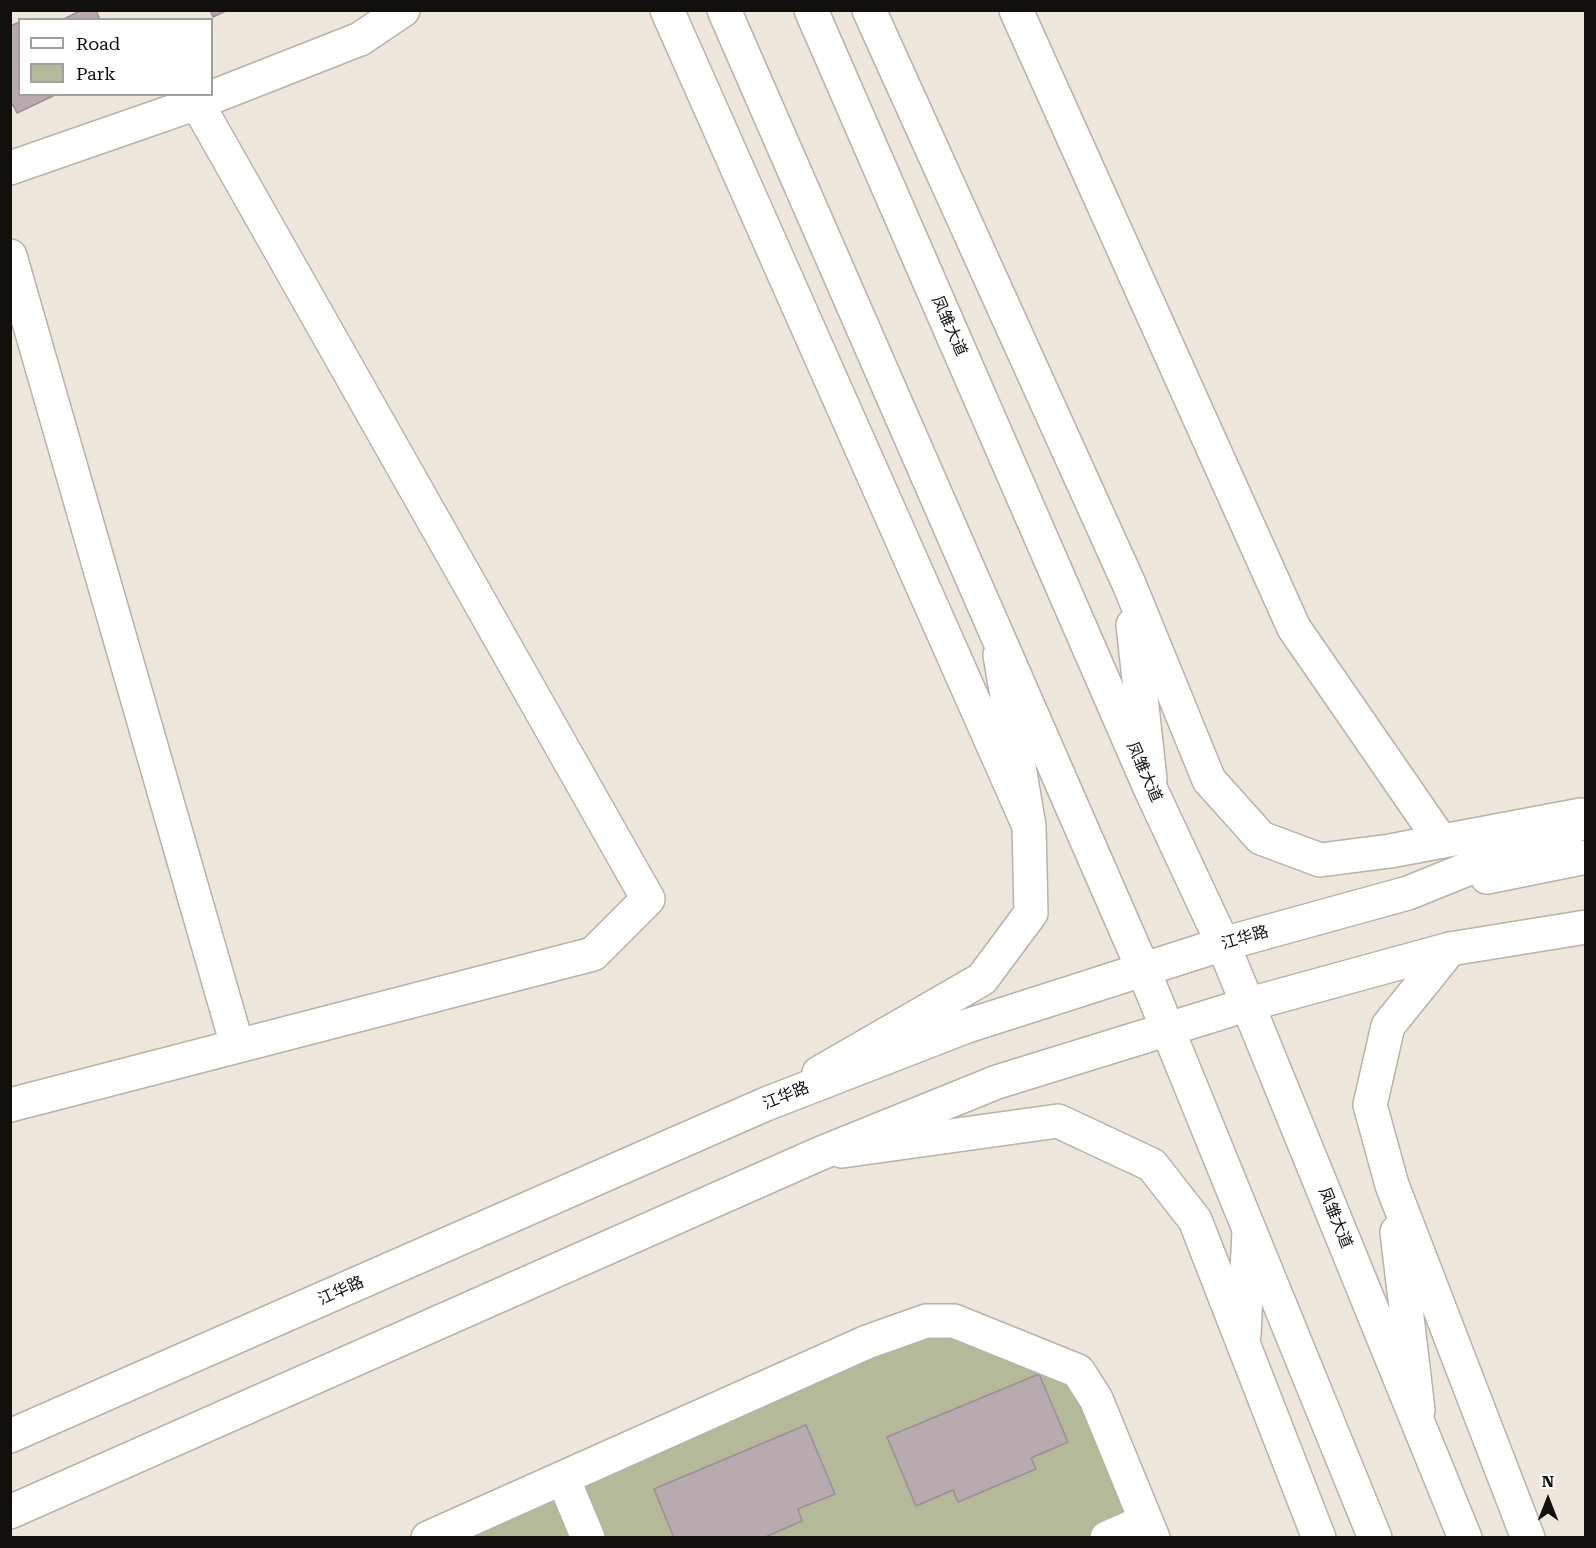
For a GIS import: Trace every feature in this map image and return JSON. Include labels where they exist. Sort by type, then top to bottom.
[{"type":"street","points":[[10,168],[197,103],[360,39],[403,10]]},
{"type":"street","points":[[667,10],[1029,826]]},
{"type":"street","points":[[724,10],[1143,969],[1375,1538]]},
{"type":"street","points":[[869,10],[1129,584],[1209,780],[1262,838],[1320,860],[1441,841],[1586,814]]},
{"type":"street","points":[[1016,10],[1294,628],[1441,841]]},
{"type":"street","name":"凤雏大道","points":[[816,17],[1151,790],[1223,944],[1465,1538]]},
{"type":"street","points":[[10,1105],[593,954],[648,899],[197,103]]},
{"type":"street","points":[[10,256],[237,1046]]},
{"type":"street","points":[[1129,584],[1151,790]]},
{"type":"street","points":[[766,1104],[982,979],[1031,913],[1029,826],[995,627]]},
{"type":"street","name":"江华路","points":[[10,1436],[766,1104],[967,1026],[1223,944],[1408,893],[1586,821]]},
{"type":"street","points":[[1408,893],[1586,857]]},
{"type":"street","points":[[10,1512],[819,1154],[997,1082],[1246,1005],[1450,949],[1586,927]]},
{"type":"street","points":[[1450,949],[1388,1026],[1370,1105],[1392,1185],[1528,1538]]},
{"type":"street","points":[[819,1154],[1058,1121],[1152,1165],[1195,1220],[1319,1538]]},
{"type":"street","points":[[1392,1185],[1419,1421]]},
{"type":"street","points":[[1244,1348],[1249,1231]]},
{"type":"street","points":[[428,1538],[867,1342],[926,1321],[954,1321],[1078,1371],[1096,1399],[1150,1529],[1107,1538]]},
{"type":"street","points":[[563,1478],[588,1538]]},
{"type":"green space","points":[[926,1321],[1078,1371],[1153,1538],[428,1538]]},
{"type":"building","points":[[82,10],[96,10],[99,18],[66,18]]},
{"type":"building","points":[[210,10],[228,10],[213,17]]},
{"type":"building","points":[[18,23],[18,96],[53,96],[17,113],[13,105],[10,106],[10,26]]},
{"type":"building","points":[[1039,1374],[1068,1442],[1031,1458],[1036,1469],[958,1502],[953,1490],[916,1506],[887,1437]]},
{"type":"building","points":[[806,1425],[835,1494],[798,1509],[802,1521],[763,1538],[674,1538],[654,1489]]}]
